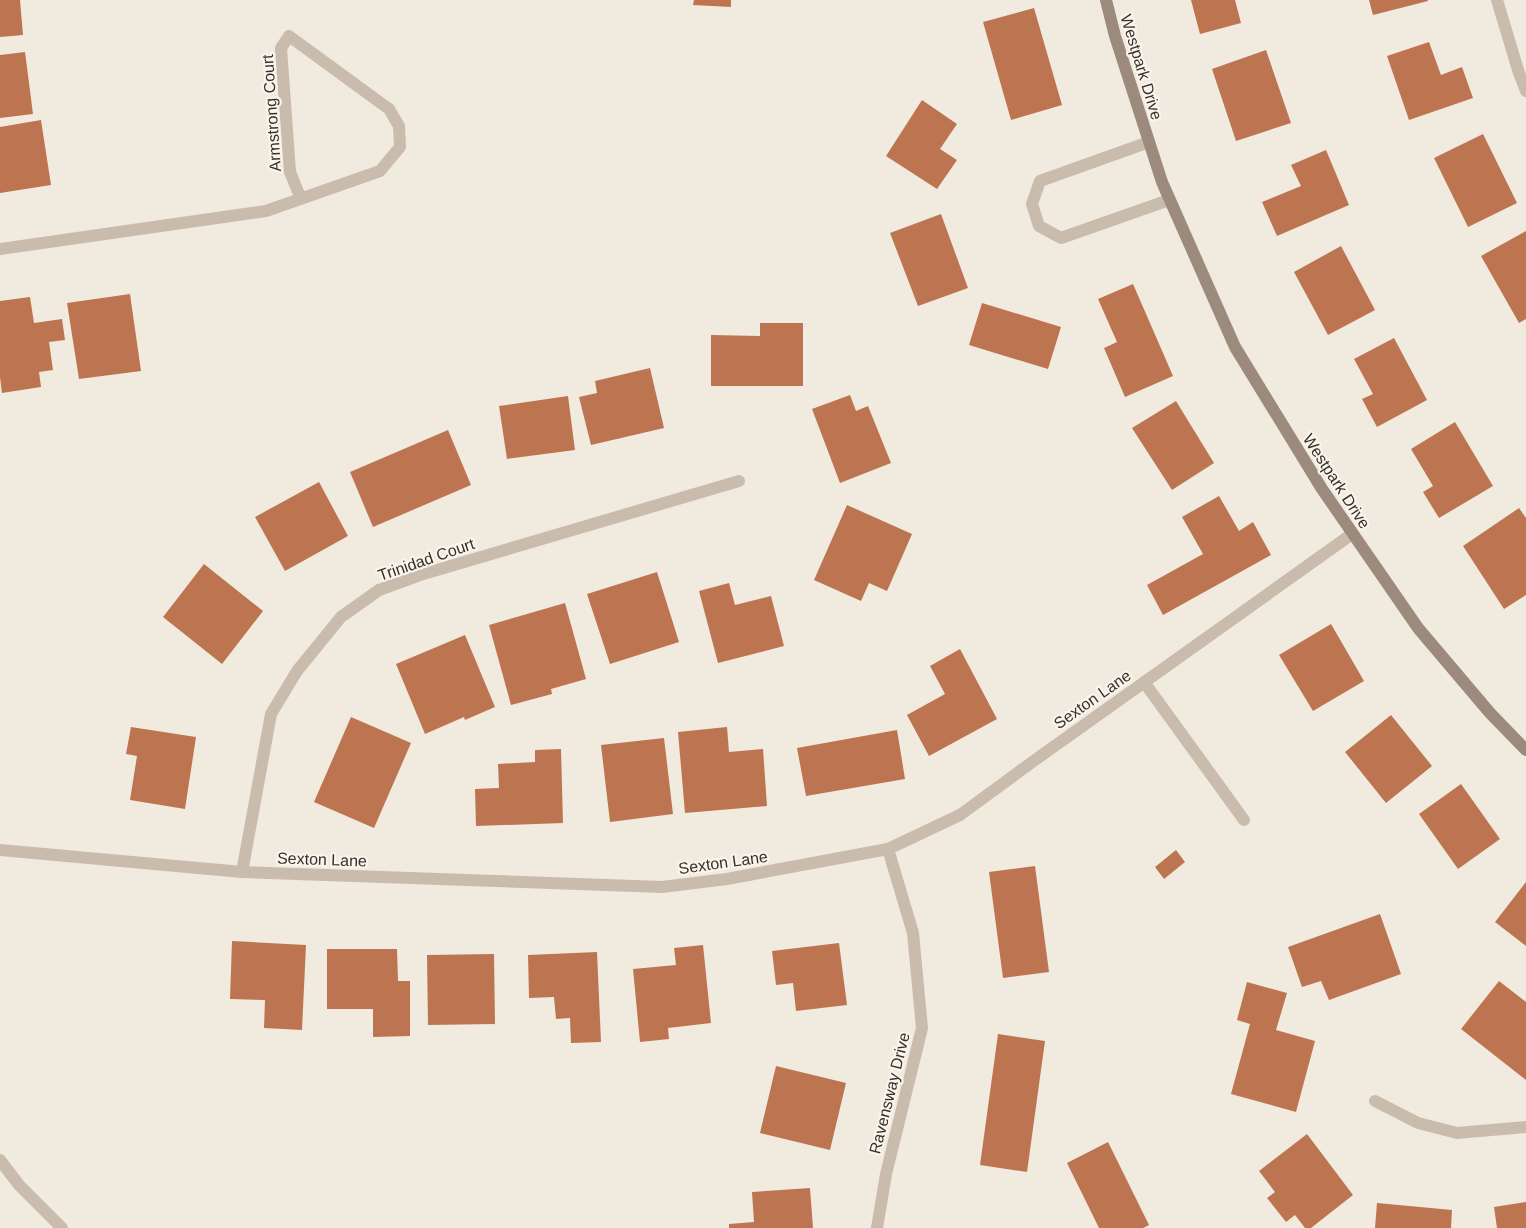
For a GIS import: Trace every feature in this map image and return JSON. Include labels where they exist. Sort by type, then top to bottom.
[{"type":"street","name":"Westpark Drive","points":[[1106,0],[1115,36],[1162,182],[1235,348],[1322,489],[1418,628],[1490,713],[1526,750]]},
{"type":"street","points":[[1497,0],[1526,91]]},
{"type":"street","name":"Armstrong Court","points":[[0,249],[266,211],[301,199],[380,171],[400,147],[399,126],[388,110],[289,36],[281,48],[290,172],[301,199]]},
{"type":"street","name":"Westpark Drive","points":[[1149,142],[1040,181],[1032,204],[1039,226],[1061,238],[1169,200]]},
{"type":"street","name":"Trinidad Court","points":[[242,872],[271,714],[297,671],[341,617],[379,590],[420,575],[739,481]]},
{"type":"street","name":"Sexton Lane","points":[[0,850],[242,872],[662,887],[727,879],[888,849],[960,814],[1352,534]]},
{"type":"street","points":[[1144,682],[1244,820]]},
{"type":"street","name":"Ravensway Drive","points":[[877,1228],[886,1174],[922,1028],[913,933],[888,849]]},
{"type":"street","points":[[1375,1101],[1418,1123],[1456,1133],[1526,1127]]},
{"type":"street","points":[[0,1160],[20,1185],[62,1228]]},
{"type":"building","points":[[0,0],[20,0],[23,35],[0,37]]},
{"type":"building","points":[[694,0],[731,0],[731,7],[693,5]]},
{"type":"building","points":[[1191,0],[1235,0],[1241,23],[1200,34]]},
{"type":"building","points":[[1369,0],[1428,0],[1428,1],[1373,15]]},
{"type":"building","points":[[1034,8],[1062,105],[1011,120],[983,22]]},
{"type":"building","points":[[1429,42],[1441,75],[1462,67],[1473,98],[1409,120],[1387,56]]},
{"type":"building","points":[[1266,50],[1291,123],[1236,141],[1212,69]]},
{"type":"building","points":[[25,52],[33,114],[0,118],[0,55]]},
{"type":"building","points":[[922,100],[957,124],[940,149],[957,160],[937,189],[886,156]]},
{"type":"building","points":[[41,120],[51,185],[0,193],[0,127]]},
{"type":"building","points":[[1483,134],[1517,203],[1468,227],[1434,158]]},
{"type":"building","points":[[1326,150],[1349,205],[1277,236],[1262,202],[1301,186],[1291,165]]},
{"type":"building","points":[[941,214],[968,288],[918,306],[890,233]]},
{"type":"building","points":[[1526,231],[1526,319],[1519,323],[1481,256]]},
{"type":"building","points":[[1341,246],[1375,310],[1328,335],[1294,272]]},
{"type":"building","points":[[1133,284],[1173,376],[1125,397],[1104,348],[1117,342],[1098,299]]},
{"type":"building","points":[[130,294],[141,371],[79,379],[67,303]]},
{"type":"building","points":[[30,297],[34,323],[62,319],[65,340],[49,342],[53,370],[39,372],[41,387],[2,393],[0,377],[0,301]]},
{"type":"building","points":[[982,303],[1061,327],[1048,369],[969,345]]},
{"type":"building","points":[[760,323],[803,323],[803,386],[711,386],[711,335],[760,336]]},
{"type":"building","points":[[1394,338],[1427,400],[1377,427],[1362,399],[1373,394],[1354,359]]},
{"type":"building","points":[[650,368],[664,428],[591,445],[579,397],[597,393],[595,381]]},
{"type":"building","points":[[850,395],[856,411],[868,406],[891,463],[840,483],[812,409]]},
{"type":"building","points":[[568,396],[575,450],[507,459],[499,406]]},
{"type":"building","points":[[1176,401],[1214,463],[1172,490],[1132,428]]},
{"type":"building","points":[[1455,422],[1493,486],[1439,518],[1423,492],[1433,486],[1411,449]]},
{"type":"building","points":[[448,430],[471,485],[373,527],[350,472]]},
{"type":"building","points":[[319,482],[348,536],[285,571],[255,517]]},
{"type":"building","points":[[1219,496],[1239,531],[1253,522],[1271,555],[1163,615],[1147,585],[1203,554],[1182,517]]},
{"type":"building","points":[[847,505],[912,534],[887,591],[869,583],[861,601],[814,580]]},
{"type":"building","points":[[1519,508],[1526,518],[1526,595],[1504,609],[1463,546]]},
{"type":"building","points":[[204,564],[263,611],[222,664],[163,617]]},
{"type":"building","points":[[657,572],[679,642],[610,664],[587,594]]},
{"type":"building","points":[[729,583],[735,605],[771,596],[784,646],[718,663],[699,591]]},
{"type":"building","points":[[565,603],[586,679],[551,689],[552,694],[511,705],[489,625]]},
{"type":"building","points":[[1331,624],[1364,681],[1313,711],[1279,655]]},
{"type":"building","points":[[465,635],[495,707],[465,720],[464,717],[425,734],[396,664]]},
{"type":"building","points":[[960,649],[997,719],[929,756],[907,715],[945,694],[930,666]]},
{"type":"building","points":[[1391,715],[1432,766],[1386,803],[1345,752]]},
{"type":"building","points":[[351,717],[411,743],[374,828],[314,802]]},
{"type":"building","points":[[131,727],[196,737],[185,809],[130,800],[137,756],[126,754]]},
{"type":"building","points":[[727,727],[729,752],[763,749],[767,806],[685,813],[678,732]]},
{"type":"building","points":[[897,730],[905,779],[806,796],[797,748]]},
{"type":"building","points":[[664,738],[673,814],[610,822],[601,745]]},
{"type":"building","points":[[561,749],[563,823],[476,826],[475,789],[499,788],[498,764],[535,762],[535,750]]},
{"type":"building","points":[[1461,784],[1500,839],[1458,869],[1419,814]]},
{"type":"building","points":[[1176,850],[1185,862],[1164,879],[1155,867]]},
{"type":"building","points":[[1035,866],[1049,972],[1003,978],[989,872]]},
{"type":"building","points":[[1526,882],[1526,946],[1495,922]]},
{"type":"building","points":[[1380,914],[1401,974],[1329,1000],[1321,981],[1302,987],[1288,947]]},
{"type":"building","points":[[232,941],[306,945],[302,1030],[264,1028],[265,1000],[230,999]]},
{"type":"building","points":[[839,943],[847,1005],[796,1011],[793,983],[776,985],[772,951]]},
{"type":"building","points":[[703,945],[711,1023],[668,1028],[669,1039],[640,1042],[633,969],[676,965],[674,948]]},
{"type":"building","points":[[327,949],[397,949],[398,981],[410,981],[410,1036],[373,1037],[373,1009],[327,1009]]},
{"type":"building","points":[[597,952],[601,1042],[571,1043],[570,1018],[556,1019],[554,997],[529,998],[528,955]]},
{"type":"building","points":[[494,954],[495,1024],[428,1025],[427,955]]},
{"type":"building","points":[[1499,981],[1526,1002],[1526,1080],[1461,1029]]},
{"type":"building","points":[[1247,982],[1287,993],[1276,1030],[1315,1041],[1296,1112],[1231,1094],[1250,1024],[1237,1020]]},
{"type":"building","points":[[998,1034],[1045,1041],[1027,1172],[980,1165]]},
{"type":"building","points":[[776,1066],[846,1083],[830,1150],[760,1133]]},
{"type":"building","points":[[1307,1134],[1353,1195],[1311,1228],[1305,1228],[1295,1215],[1286,1222],[1267,1198],[1275,1192],[1259,1171]]},
{"type":"building","points":[[1108,1142],[1149,1225],[1143,1228],[1099,1228],[1067,1163]]},
{"type":"building","points":[[810,1188],[813,1228],[729,1228],[729,1224],[754,1222],[752,1192]]},
{"type":"building","points":[[1526,1202],[1526,1228],[1497,1228],[1494,1207]]},
{"type":"building","points":[[1377,1203],[1452,1210],[1451,1228],[1375,1228]]}]
